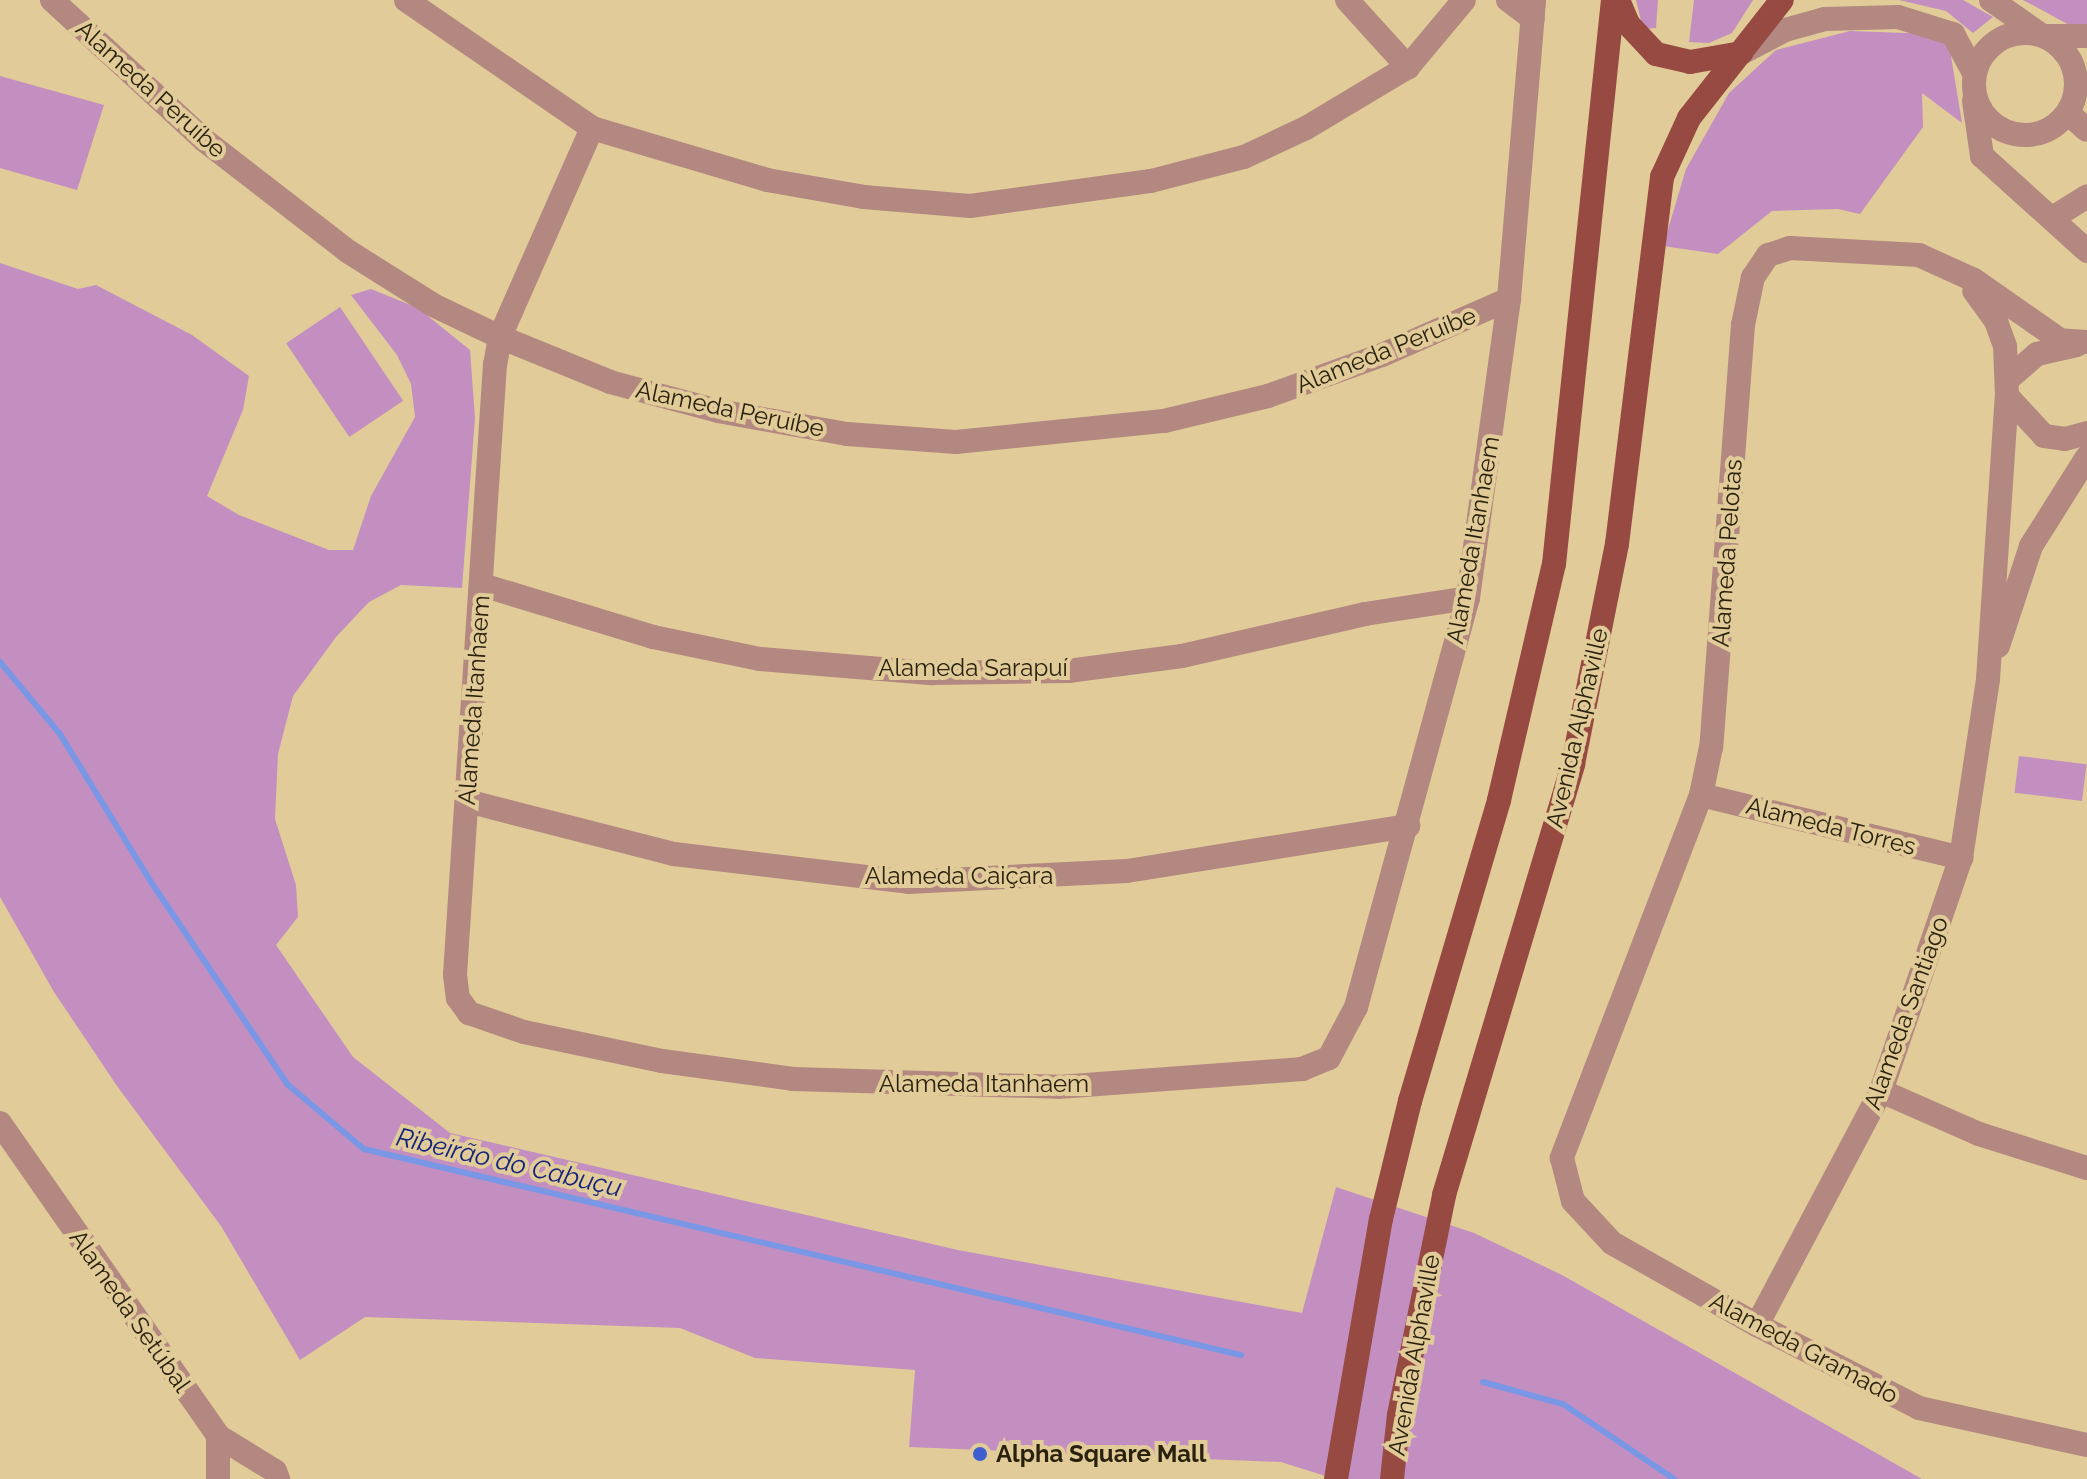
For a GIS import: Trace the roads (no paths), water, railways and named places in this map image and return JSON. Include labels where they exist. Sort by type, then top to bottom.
[{"type":"main road","points":[[1616,0],[1628,24],[1656,54],[1690,62],[1741,53]]},
{"type":"main road","points":[[1336,1479],[1381,1219],[1410,1101],[1499,800],[1554,564],[1616,0]]},
{"type":"main road","name":"Avenida Alphaville","points":[[1392,1479],[1399,1415],[1444,1195],[1573,764],[1617,544],[1651,235],[1662,177],[1689,118],[1782,0]]},
{"type":"street","name":"Alameda Peruíbe","points":[[52,0],[204,140],[336,243],[433,305],[500,337],[610,382],[718,411],[847,434],[956,442],[1164,421],[1268,396],[1382,355],[1509,299]]},
{"type":"street","points":[[406,0],[510,76],[592,128],[767,180],[864,197],[970,206],[1151,181],[1244,157],[1306,128],[1408,67],[1464,0]]},
{"type":"street","points":[[1347,0],[1408,67]]},
{"type":"street","points":[[1508,0],[1533,9]]},
{"type":"street","points":[[1741,53],[1785,30],[1825,19],[1898,17],[1953,34],[1988,120],[2018,135],[2051,129],[2068,113],[2082,85],[2067,54],[1991,0]]},
{"type":"street","name":"Alameda Itanhaem","points":[[592,128],[500,337],[455,975],[458,998],[469,1013],[524,1032],[662,1061],[793,1079],[915,1086],[1196,1080],[1302,1069],[1329,1058],[1356,1007],[1468,598],[1509,299],[1533,9]]},
{"type":"street","points":[[2087,36],[2006,36],[1985,51],[1974,82],[1982,156],[2054,217],[2087,251]]},
{"type":"street","points":[[2068,113],[2087,130]]},
{"type":"street","points":[[2054,217],[2087,196]]},
{"type":"street","points":[[2054,217],[2087,215]]},
{"type":"street","name":"Alameda Pelotas","points":[[1563,1178],[1562,1158],[1570,1134],[1701,795],[1711,747],[1743,325],[1753,277],[1768,255],[1804,247],[1872,250],[1941,261],[1987,288],[2026,321],[2060,340],[2083,344]]},
{"type":"street","name":"Alameda Santiago","points":[[1757,1325],[1881,1091],[1961,858],[1988,679],[2007,388],[2005,346],[1996,321],[1974,291],[1941,261]]},
{"type":"street","points":[[2083,344],[2037,354],[2007,388],[2044,436],[2065,439],[2087,433]]},
{"type":"street","name":"Alameda Santiago","points":[[1988,679],[2031,546],[2087,457]]},
{"type":"street","name":"Alameda Sarapuí","points":[[482,585],[653,637],[760,659],[932,673],[1068,671],[1182,656],[1365,614],[1468,598]]},
{"type":"street","name":"Alameda Torres","points":[[1701,795],[1961,858]]},
{"type":"street","name":"Alameda Caiçara","points":[[467,801],[674,854],[908,882],[1127,871],[1408,826]]},
{"type":"street","points":[[1881,1091],[1979,1134],[2087,1168]]},
{"type":"street","name":"Alameda Setúbal","points":[[0,1123],[218,1436],[275,1471],[278,1479]]},
{"type":"street","name":"Alameda Gramado","points":[[1563,1178],[1573,1201],[1612,1243],[1757,1325],[1919,1408],[2087,1445]]},
{"type":"street","points":[[218,1436],[218,1479]]},
{"type":"waterway","name":"Ribeirão do Cabuçu","points":[[0,662],[60,734],[151,882],[287,1084],[364,1149],[1241,1355]]},
{"type":"waterway","name":"Ribeirão do Cabuçu","points":[[1483,1382],[1563,1404],[1674,1479]]},
{"type":"place","name":"Alpha Square Mall","points":[[980,1454]]}]
